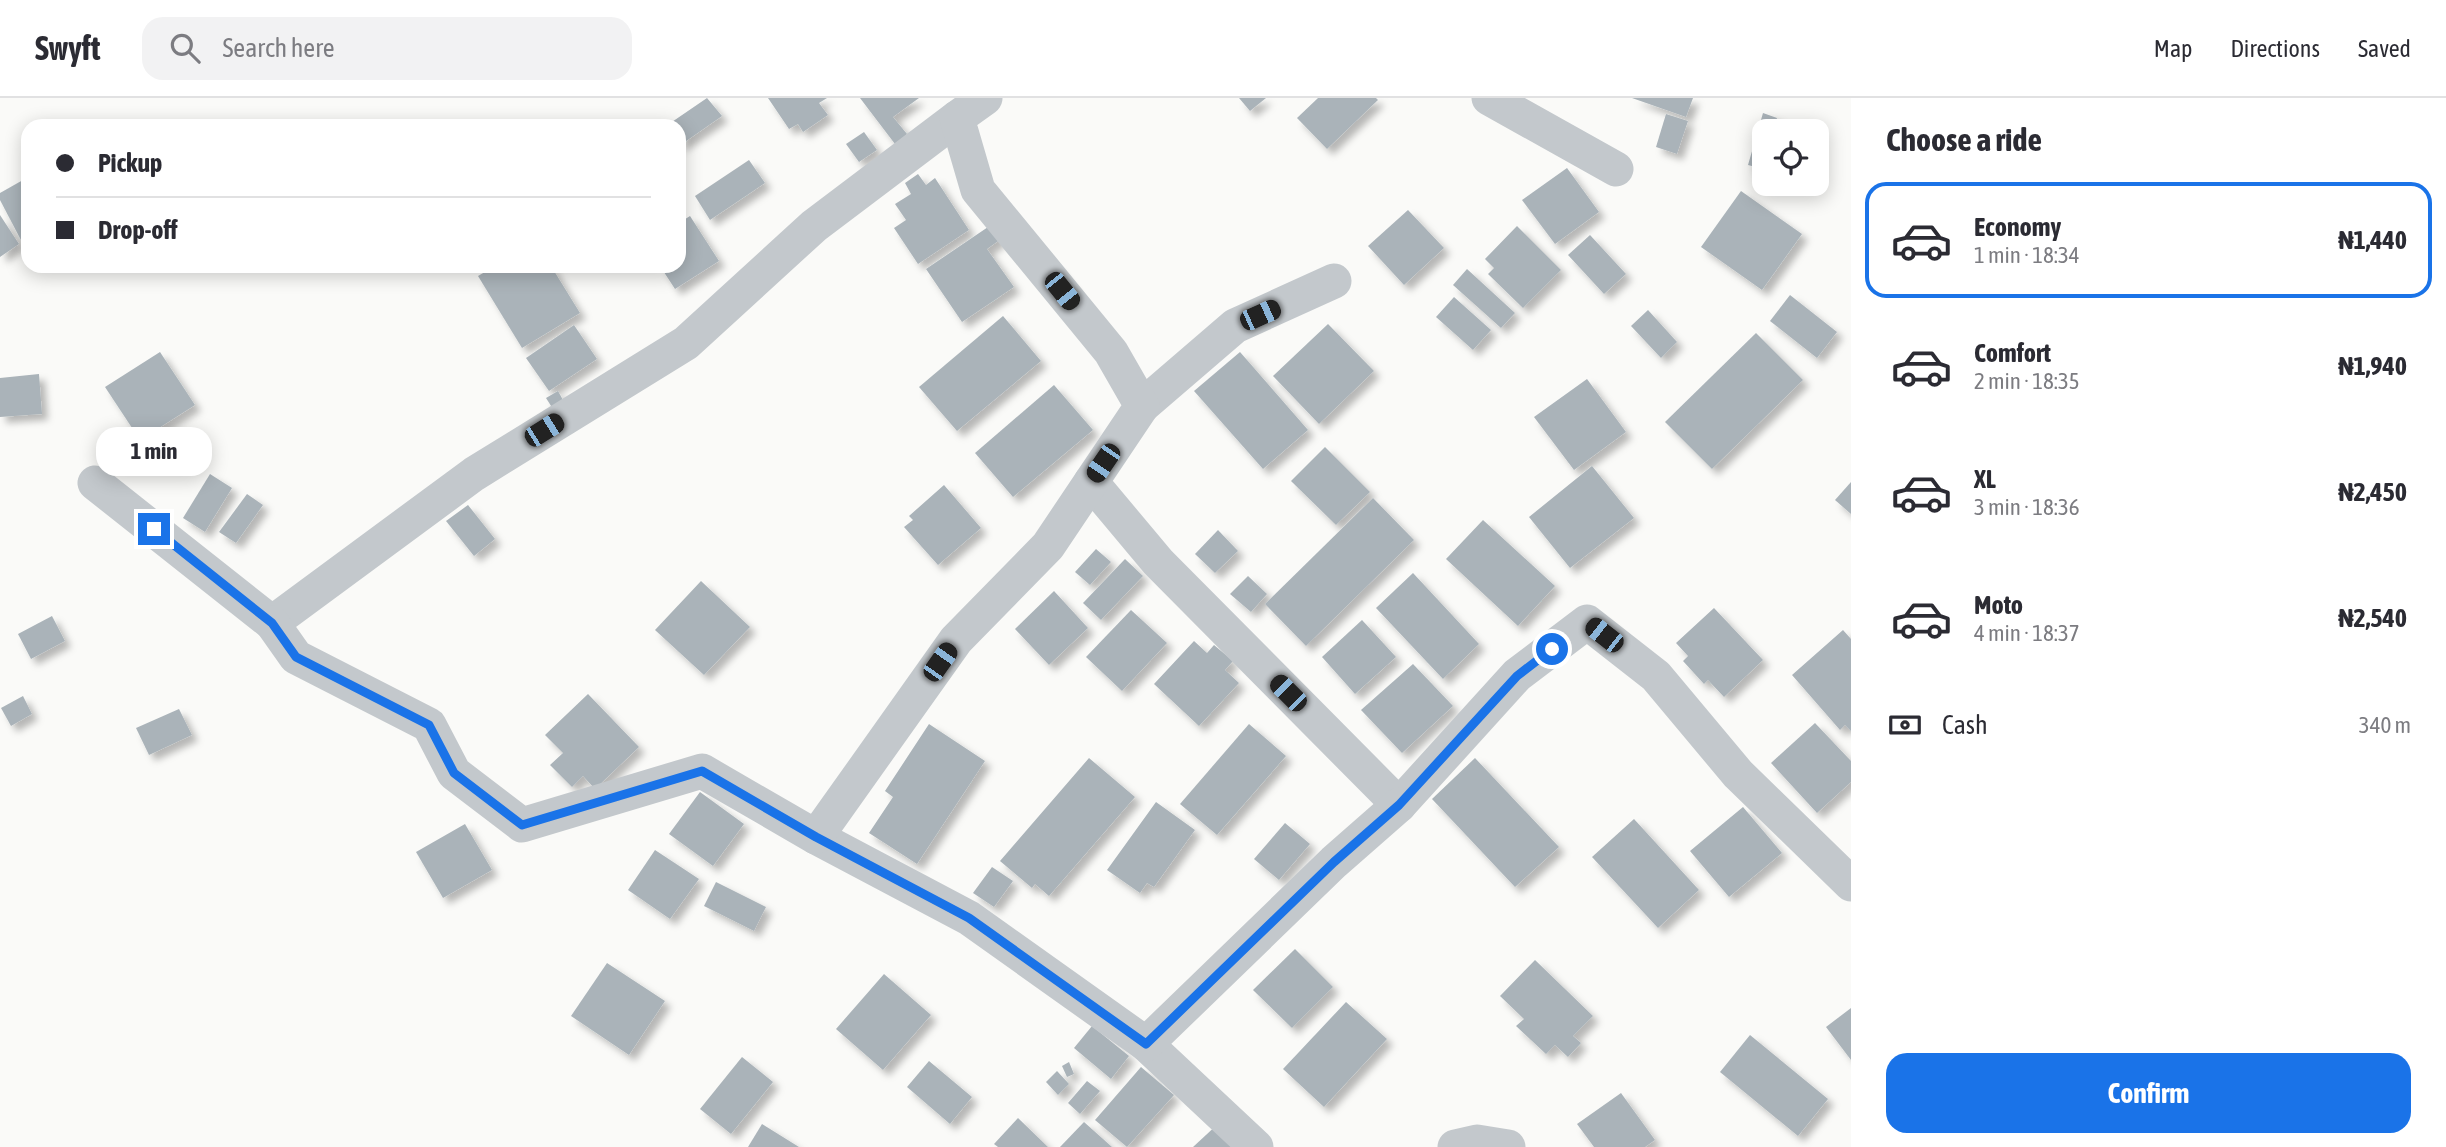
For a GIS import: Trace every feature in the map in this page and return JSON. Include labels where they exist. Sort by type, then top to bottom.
[{"type":"street","points":[[272,623],[474,474],[686,343],[814,226],[985,98]]},
{"type":"street","points":[[1489,98],[1616,169]]},
{"type":"street","points":[[957,118],[978,190],[1111,352],[1142,406]]},
{"type":"street","points":[[816,837],[956,640],[1048,546],[1142,406],[1235,326],[1334,281]]},
{"type":"street","points":[[95,482],[272,623],[296,657],[429,725],[454,773],[522,825],[702,771],[816,837],[969,918],[1146,1044],[1256,1147]]},
{"type":"street","points":[[1091,482],[1158,562],[1399,805]]},
{"type":"street","points":[[1146,1044],[1334,862],[1399,805],[1517,676],[1587,622],[1656,676],[1738,774],[1851,884]]},
{"type":"street","points":[[1455,1147],[1477,1142],[1508,1147]]},
{"type":"building","points":[[707,98],[722,116],[686,141],[686,119],[676,119]]},
{"type":"building","points":[[768,98],[827,98],[819,103],[828,115],[803,132],[798,124],[789,129]]},
{"type":"building","points":[[860,98],[919,98],[893,117],[907,134],[895,144]]},
{"type":"building","points":[[1239,98],[1266,98],[1250,111]]},
{"type":"building","points":[[1318,98],[1378,100],[1327,149],[1297,118]]},
{"type":"building","points":[[1632,98],[1693,98],[1686,117]]},
{"type":"building","points":[[1763,113],[1777,118],[1777,119],[1761,119]]},
{"type":"building","points":[[1666,114],[1688,121],[1677,154],[1656,147]]},
{"type":"building","points":[[864,132],[877,150],[859,162],[846,144]]},
{"type":"building","points":[[749,160],[765,183],[710,220],[695,196]]},
{"type":"building","points":[[1567,168],[1599,212],[1555,244],[1522,200]]},
{"type":"building","points":[[918,174],[926,185],[935,178],[969,230],[918,264],[894,228],[906,220],[895,204],[911,194],[905,183]]},
{"type":"building","points":[[21,181],[21,240],[0,200],[0,193]]},
{"type":"building","points":[[1741,191],[1802,234],[1762,290],[1701,247]]},
{"type":"building","points":[[1408,210],[1444,248],[1404,285],[1368,246]]},
{"type":"building","points":[[0,215],[19,244],[0,257]]},
{"type":"building","points":[[690,216],[719,261],[675,289],[665,273],[686,273],[686,219]]},
{"type":"building","points":[[991,225],[1001,239],[987,249],[1014,287],[962,322],[926,269]]},
{"type":"building","points":[[1517,226],[1561,270],[1523,308],[1488,274],[1494,268],[1485,259]]},
{"type":"building","points":[[1590,235],[1626,274],[1604,294],[1568,255]]},
{"type":"building","points":[[1467,269],[1515,313],[1501,328],[1453,285]]},
{"type":"building","points":[[483,273],[555,273],[580,313],[522,348],[478,276]]},
{"type":"building","points":[[1790,295],[1837,332],[1817,358],[1770,321]]},
{"type":"building","points":[[1454,297],[1491,330],[1473,350],[1436,317]]},
{"type":"building","points":[[1648,310],[1677,342],[1661,358],[1631,326]]},
{"type":"building","points":[[1003,316],[1041,361],[957,431],[919,387]]},
{"type":"building","points":[[1328,324],[1374,371],[1319,424],[1273,376]]},
{"type":"building","points":[[574,325],[597,359],[549,391],[526,358]]},
{"type":"building","points":[[1756,333],[1803,380],[1712,469],[1665,422]]},
{"type":"building","points":[[160,352],[195,405],[140,440],[105,387]]},
{"type":"building","points":[[1240,352],[1308,430],[1263,469],[1194,391]]},
{"type":"building","points":[[39,374],[42,414],[0,417],[0,378]]},
{"type":"building","points":[[1587,379],[1626,432],[1574,470],[1534,417]]},
{"type":"building","points":[[1054,385],[1093,430],[1013,497],[975,453]]},
{"type":"building","points":[[558,391],[564,402],[553,409],[546,398]]},
{"type":"building","points":[[1325,447],[1370,492],[1336,525],[1291,481]]},
{"type":"building","points":[[1592,466],[1634,518],[1570,568],[1529,517]]},
{"type":"building","points":[[210,474],[232,488],[205,532],[183,518]]},
{"type":"building","points":[[1851,482],[1851,514],[1835,500]]},
{"type":"building","points":[[944,485],[981,528],[938,565],[904,527],[913,520],[909,516]]},
{"type":"building","points":[[247,494],[263,505],[236,543],[219,532]]},
{"type":"building","points":[[1373,498],[1414,540],[1306,646],[1265,604]]},
{"type":"building","points":[[468,505],[495,539],[474,556],[446,521]]},
{"type":"building","points":[[1483,520],[1555,586],[1518,626],[1446,559]]},
{"type":"building","points":[[1218,530],[1238,551],[1215,573],[1195,554]]},
{"type":"building","points":[[1096,549],[1111,562],[1090,585],[1075,572]]},
{"type":"building","points":[[1125,559],[1143,576],[1101,620],[1083,603]]},
{"type":"building","points":[[1413,573],[1479,644],[1443,679],[1376,608]]},
{"type":"building","points":[[1248,576],[1267,594],[1251,612],[1230,594]]},
{"type":"building","points":[[701,581],[750,627],[704,675],[655,630]]},
{"type":"building","points":[[1054,591],[1088,628],[1049,665],[1015,629]]},
{"type":"building","points":[[1714,608],[1763,660],[1724,697],[1708,680],[1704,684],[1683,661],[1688,656],[1676,643]]},
{"type":"building","points":[[1131,610],[1167,643],[1122,691],[1086,657]]},
{"type":"building","points":[[52,616],[65,641],[31,659],[18,634]]},
{"type":"building","points":[[1362,620],[1396,657],[1355,694],[1322,657]]},
{"type":"building","points":[[1843,630],[1851,639],[1851,731],[1845,725],[1840,730],[1792,675]]},
{"type":"building","points":[[1194,641],[1207,653],[1214,645],[1233,661],[1225,670],[1239,683],[1199,726],[1154,684]]},
{"type":"building","points":[[1413,664],[1453,706],[1402,753],[1361,710]]},
{"type":"building","points":[[588,694],[639,747],[595,789],[583,776],[572,787],[550,765],[563,753],[545,735]]},
{"type":"building","points":[[23,696],[32,714],[11,726],[1,708]]},
{"type":"building","points":[[179,709],[192,735],[149,755],[136,728]]},
{"type":"building","points":[[1815,723],[1851,761],[1851,782],[1817,813],[1771,763]]},
{"type":"building","points":[[929,724],[985,761],[917,864],[869,833],[893,797],[885,791]]},
{"type":"building","points":[[1249,724],[1286,756],[1217,835],[1180,804]]},
{"type":"building","points":[[1089,758],[1135,797],[1049,896],[1035,884],[1032,888],[1000,861]]},
{"type":"building","points":[[1475,758],[1559,847],[1515,887],[1432,799]]},
{"type":"building","points":[[700,792],[744,824],[713,866],[669,834]]},
{"type":"building","points":[[1156,802],[1195,830],[1154,887],[1147,883],[1140,893],[1107,870]]},
{"type":"building","points":[[1743,807],[1782,853],[1729,897],[1690,851]]},
{"type":"building","points":[[1634,819],[1699,890],[1658,928],[1592,857]]},
{"type":"building","points":[[1285,823],[1310,844],[1279,880],[1254,859]]},
{"type":"building","points":[[465,824],[492,870],[443,898],[416,852]]},
{"type":"building","points":[[655,850],[699,879],[670,919],[628,890]]},
{"type":"building","points":[[992,867],[1013,881],[994,907],[973,893]]},
{"type":"building","points":[[716,882],[766,907],[754,931],[704,906]]},
{"type":"building","points":[[1295,949],[1333,987],[1292,1028],[1253,990]]},
{"type":"building","points":[[1535,960],[1593,1016],[1573,1036],[1581,1043],[1568,1057],[1555,1045],[1546,1054],[1516,1026],[1524,1019],[1500,996]]},
{"type":"building","points":[[607,963],[665,1001],[629,1055],[571,1016]]},
{"type":"building","points":[[884,974],[931,1015],[883,1070],[836,1029]]},
{"type":"building","points":[[1346,1002],[1387,1039],[1324,1107],[1283,1069]]},
{"type":"building","points":[[1851,1008],[1851,1060],[1826,1027]]},
{"type":"building","points":[[1092,1026],[1129,1056],[1111,1079],[1074,1048]]},
{"type":"building","points":[[1750,1035],[1828,1099],[1798,1136],[1720,1072]]},
{"type":"building","points":[[742,1057],[773,1082],[731,1134],[700,1109]]},
{"type":"building","points":[[929,1061],[972,1097],[950,1124],[907,1087]]},
{"type":"building","points":[[1069,1062],[1074,1074],[1067,1077],[1062,1066]]},
{"type":"building","points":[[1141,1067],[1174,1095],[1127,1147],[1095,1120]]},
{"type":"building","points":[[1057,1071],[1069,1084],[1058,1095],[1046,1082]]},
{"type":"building","points":[[1087,1081],[1100,1091],[1080,1114],[1068,1103]]},
{"type":"building","points":[[1621,1093],[1655,1140],[1645,1147],[1594,1147],[1577,1124]]},
{"type":"building","points":[[1018,1118],[1048,1147],[998,1147],[994,1144]]},
{"type":"building","points":[[1084,1122],[1112,1147],[1060,1147]]},
{"type":"building","points":[[1220,1122],[1243,1147],[1193,1147]]},
{"type":"building","points":[[762,1124],[799,1147],[748,1147]]},
{"type":"route","points":[[154,529],[272,623],[296,657],[429,725],[454,773],[522,825],[702,771],[816,837],[969,918],[1146,1044],[1334,862],[1399,805],[1517,676],[1552,649]]}]
